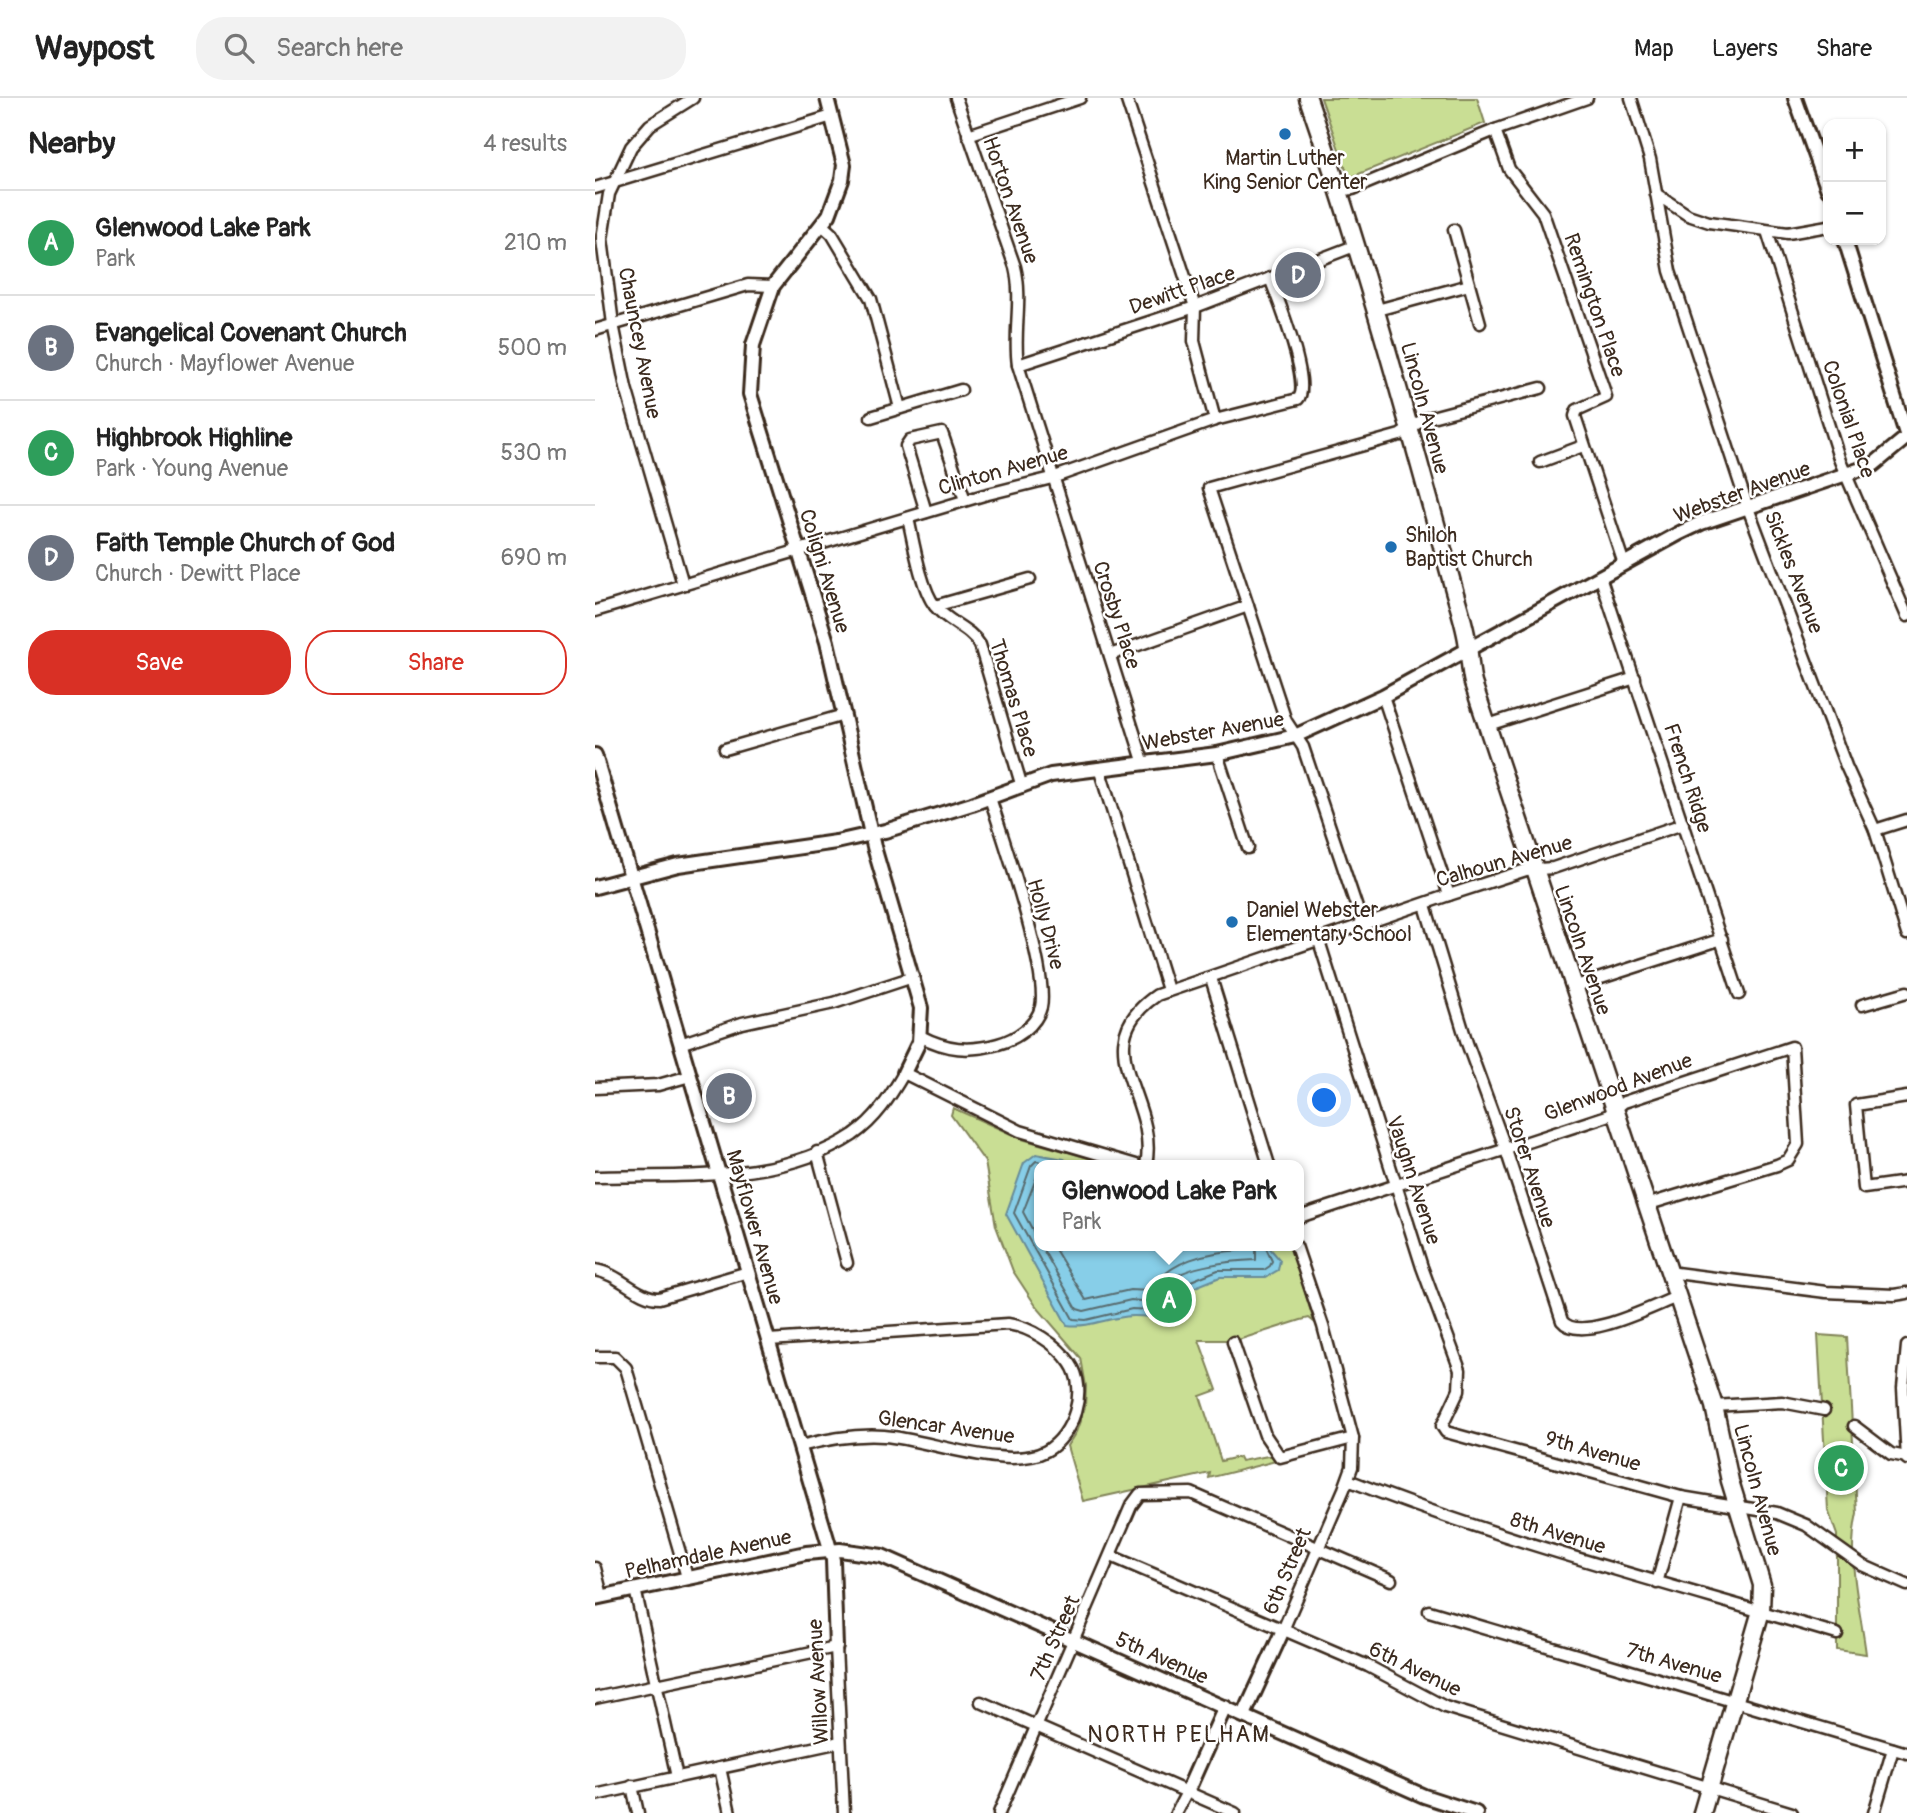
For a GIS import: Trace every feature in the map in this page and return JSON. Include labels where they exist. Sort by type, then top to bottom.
[{"type":"main road","name":"Lincoln Avenue","points":[[1308,98],[1341,190],[1377,310],[1469,647],[1468,663],[1614,1111],[1714,1406],[1737,1507],[1762,1586],[1761,1611],[1702,1813]]},
{"type":"street","name":"Chauncey Avenue","points":[[683,584],[636,428],[613,324],[603,239],[609,194],[638,137],[666,113],[693,98]]},
{"type":"street","name":"Coligni Avenue","points":[[827,98],[843,165],[837,198],[822,225],[773,286],[753,345],[750,394],[827,642],[871,834],[921,1008],[920,1036],[904,1073]]},
{"type":"street","name":"Horton Avenue","points":[[956,98],[1016,267],[1020,294],[1018,365],[1052,478]]},
{"type":"street","points":[[968,135],[1080,98]]},
{"type":"street","points":[[1126,98],[1195,307],[1193,341],[1215,420]]},
{"type":"street","points":[[1341,190],[1353,189],[1495,130],[1587,98]]},
{"type":"street","name":"Sickles Avenue","points":[[1631,98],[1650,159],[1670,271],[1748,508],[1846,766],[1875,830],[1907,934]]},
{"type":"street","points":[[1798,99],[1825,182]]},
{"type":"street","points":[[595,188],[832,116]]},
{"type":"street","name":"Remington Place","points":[[1495,130],[1509,169],[1543,213],[1604,390],[1605,397],[1577,410],[1575,416],[1624,564]]},
{"type":"street","points":[[1656,194],[1698,220],[1767,231],[1805,233],[1823,228]]},
{"type":"street","points":[[822,225],[832,234],[871,299],[900,408]]},
{"type":"street","points":[[1454,230],[1480,323]]},
{"type":"street","name":"Colonial Place","points":[[1767,231],[1847,476],[1907,616]]},
{"type":"street","name":"Dewitt Place","points":[[1018,365],[1195,307],[1357,245]]},
{"type":"street","points":[[1847,245],[1907,437]]},
{"type":"street","name":"Clinton Avenue","points":[[595,611],[965,500],[1052,478],[1215,420],[1289,403],[1302,395],[1300,369],[1271,278]]},
{"type":"street","points":[[595,330],[748,285],[773,286]]},
{"type":"street","points":[[1377,310],[1469,285]]},
{"type":"street","points":[[1363,926],[1303,747],[1286,721],[1209,488],[1399,435],[1424,419],[1541,388]]},
{"type":"street","points":[[871,417],[961,390]]},
{"type":"street","points":[[926,512],[907,446],[914,439],[942,433],[965,500]]},
{"type":"street","name":"Webster Avenue","points":[[595,887],[631,876],[871,834],[990,798],[1051,775],[1217,754],[1295,736],[1383,696],[1701,523],[1847,476],[1880,460],[1907,437]]},
{"type":"street","points":[[1540,462],[1583,446]]},
{"type":"street","name":"Crosby Place","points":[[1052,478],[1144,764]]},
{"type":"street","points":[[908,518],[935,606],[1030,579]]},
{"type":"street","name":"French Ridge","points":[[1600,576],[1739,994]]},
{"type":"street","name":"Thomas Place","points":[[935,606],[968,630],[980,645],[1021,787]]},
{"type":"street","points":[[1110,655],[1248,606]]},
{"type":"street","points":[[1488,725],[1635,678]]},
{"type":"street","points":[[1383,696],[1449,895]]},
{"type":"street","points":[[725,749],[843,715]]},
{"type":"street","points":[[1217,754],[1248,848]]},
{"type":"street","name":"Mayflower Avenue","points":[[595,755],[830,1550]]},
{"type":"street","points":[[1100,768],[1168,990]]},
{"type":"street","name":"Holly Drive","points":[[920,1036],[956,1050],[988,1046],[1019,1035],[1029,1027],[1041,1008],[1042,985],[1036,956],[990,798]]},
{"type":"street","points":[[1875,830],[1907,820]]},
{"type":"street","name":"Calhoun Avenue","points":[[1147,1160],[1149,1141],[1124,1063],[1124,1033],[1138,1007],[1168,990],[1211,978],[1449,895],[1534,869],[1552,868],[1683,824]]},
{"type":"street","name":"Storer Avenue","points":[[1425,905],[1467,1043],[1505,1147],[1554,1301],[1566,1326],[1579,1331],[1590,1330],[1677,1297]]},
{"type":"street","points":[[1573,986],[1722,939]]},
{"type":"street","name":"Vaughn Avenue","points":[[1319,941],[1396,1185],[1460,1370],[1459,1390],[1441,1426]]},
{"type":"street","points":[[680,1044],[742,1023],[834,1003],[913,977]]},
{"type":"street","points":[[1211,978],[1267,1160]]},
{"type":"street","points":[[1862,1005],[1907,992]]},
{"type":"street","name":"Glenwood Avenue","points":[[1304,1215],[1505,1147],[1607,1116],[1624,1102],[1792,1047],[1798,1144],[1788,1160],[1646,1205]]},
{"type":"street","points":[[595,1177],[719,1172],[786,1164],[817,1152],[863,1127],[885,1104],[904,1073],[1020,1131],[1119,1160]]},
{"type":"street","points":[[595,1088],[658,1085],[690,1076]]},
{"type":"street","points":[[1907,1097],[1856,1105],[1864,1188],[1907,1182]]},
{"type":"street","points":[[817,1152],[847,1263]]},
{"type":"street","name":"6th Street","points":[[1244,1715],[1352,1467],[1353,1438],[1323,1326],[1298,1251]]},
{"type":"street","points":[[595,1270],[613,1275],[644,1295],[659,1298],[748,1272]]},
{"type":"street","points":[[1668,1272],[1826,1292],[1894,1295],[1907,1293]]},
{"type":"street","name":"Glencar Avenue","points":[[769,1340],[1017,1325],[1055,1348],[1069,1361],[1075,1376],[1077,1398],[1072,1423],[1048,1450],[1013,1458],[915,1440],[863,1435],[800,1446]]},
{"type":"street","points":[[1233,1342],[1265,1434],[1280,1457],[1353,1438]]},
{"type":"street","points":[[1854,1426],[1891,1454],[1907,1458],[1902,1388],[1907,1346]]},
{"type":"street","points":[[595,1357],[609,1356],[623,1362],[626,1368],[687,1577]]},
{"type":"street","points":[[1714,1406],[1782,1402],[1824,1410]]},
{"type":"street","name":"9th Avenue","points":[[1441,1426],[1446,1432],[1681,1497],[1777,1513],[1806,1525],[1862,1565],[1907,1585]]},
{"type":"street","name":"8th Avenue","points":[[1348,1480],[1434,1514],[1657,1583],[1837,1634]]},
{"type":"street","name":"7th Street","points":[[999,1813],[1135,1499],[1140,1494],[1191,1493],[1319,1547]]},
{"type":"street","points":[[1657,1583],[1681,1497]]},
{"type":"street","points":[[1319,1547],[1391,1580]]},
{"type":"street","name":"Pelhamdale Avenue","points":[[599,1597],[830,1550]]},
{"type":"street","name":"5th Avenue","points":[[830,1550],[895,1560],[1424,1796],[1476,1813]]},
{"type":"street","name":"Willow Avenue","points":[[830,1550],[847,1812]]},
{"type":"street","name":"6th Avenue","points":[[1111,1556],[1379,1671],[1445,1707],[1792,1813]]},
{"type":"street","points":[[595,1567],[599,1597]]},
{"type":"street","points":[[635,1589],[677,1777]]},
{"type":"street","name":"7th Avenue","points":[[1429,1611],[1907,1753]]},
{"type":"street","points":[[595,1698],[836,1647]]},
{"type":"street","points":[[981,1702],[1235,1813]]},
{"type":"street","points":[[1176,1813],[1225,1707]]},
{"type":"street","points":[[595,1795],[841,1742]]},
{"type":"street","points":[[1874,1813],[1892,1749]]},
{"type":"street","points":[[720,1768],[730,1813]]},
{"type":"street","points":[[632,1786],[638,1813]]},
{"type":"green space","points":[[1321,98],[1477,98],[1485,123],[1349,178]]},
{"type":"green space","points":[[953,1108],[1022,1139],[1096,1160],[1034,1160],[1034,1251],[1293,1251],[1314,1322],[1309,1318],[1238,1340],[1199,1340],[1217,1390],[1200,1396],[1221,1461],[1239,1457],[1241,1461],[1274,1455],[1276,1461],[1209,1478],[1210,1473],[1083,1501],[1067,1446],[1076,1432],[1085,1407],[1086,1386],[1081,1358],[1036,1306],[1013,1271],[996,1226],[985,1162],[951,1115]]},
{"type":"green space","points":[[1818,1335],[1847,1337],[1857,1513],[1853,1566],[1866,1654],[1837,1650],[1837,1535],[1828,1510]]},
{"type":"water","points":[[1036,1154],[1065,1160],[1034,1160],[1034,1251],[1272,1251],[1280,1260],[1278,1270],[1266,1277],[1220,1277],[1178,1294],[1175,1316],[1132,1316],[1084,1325],[1067,1325],[1006,1214],[1024,1163]]},
{"type":"place","name":"Martin Luther King Senior Center","points":[[1285,134]]},
{"type":"place","name":"Faith Temple Church of God","points":[[1298,275]]},
{"type":"place","name":"Shiloh Baptist Church","points":[[1391,547]]},
{"type":"place","name":"Daniel Webster Elementary School","points":[[1232,922]]},
{"type":"place","name":"Evangelical Covenant Church","points":[[729,1096]]},
{"type":"place","name":"Glenwood Lake Park","points":[[1169,1300]]},
{"type":"place","name":"Highbrook Highline","points":[[1841,1468]]},
{"type":"district","name":"NORTH PELHAM","points":[[1179,1734]]}]
